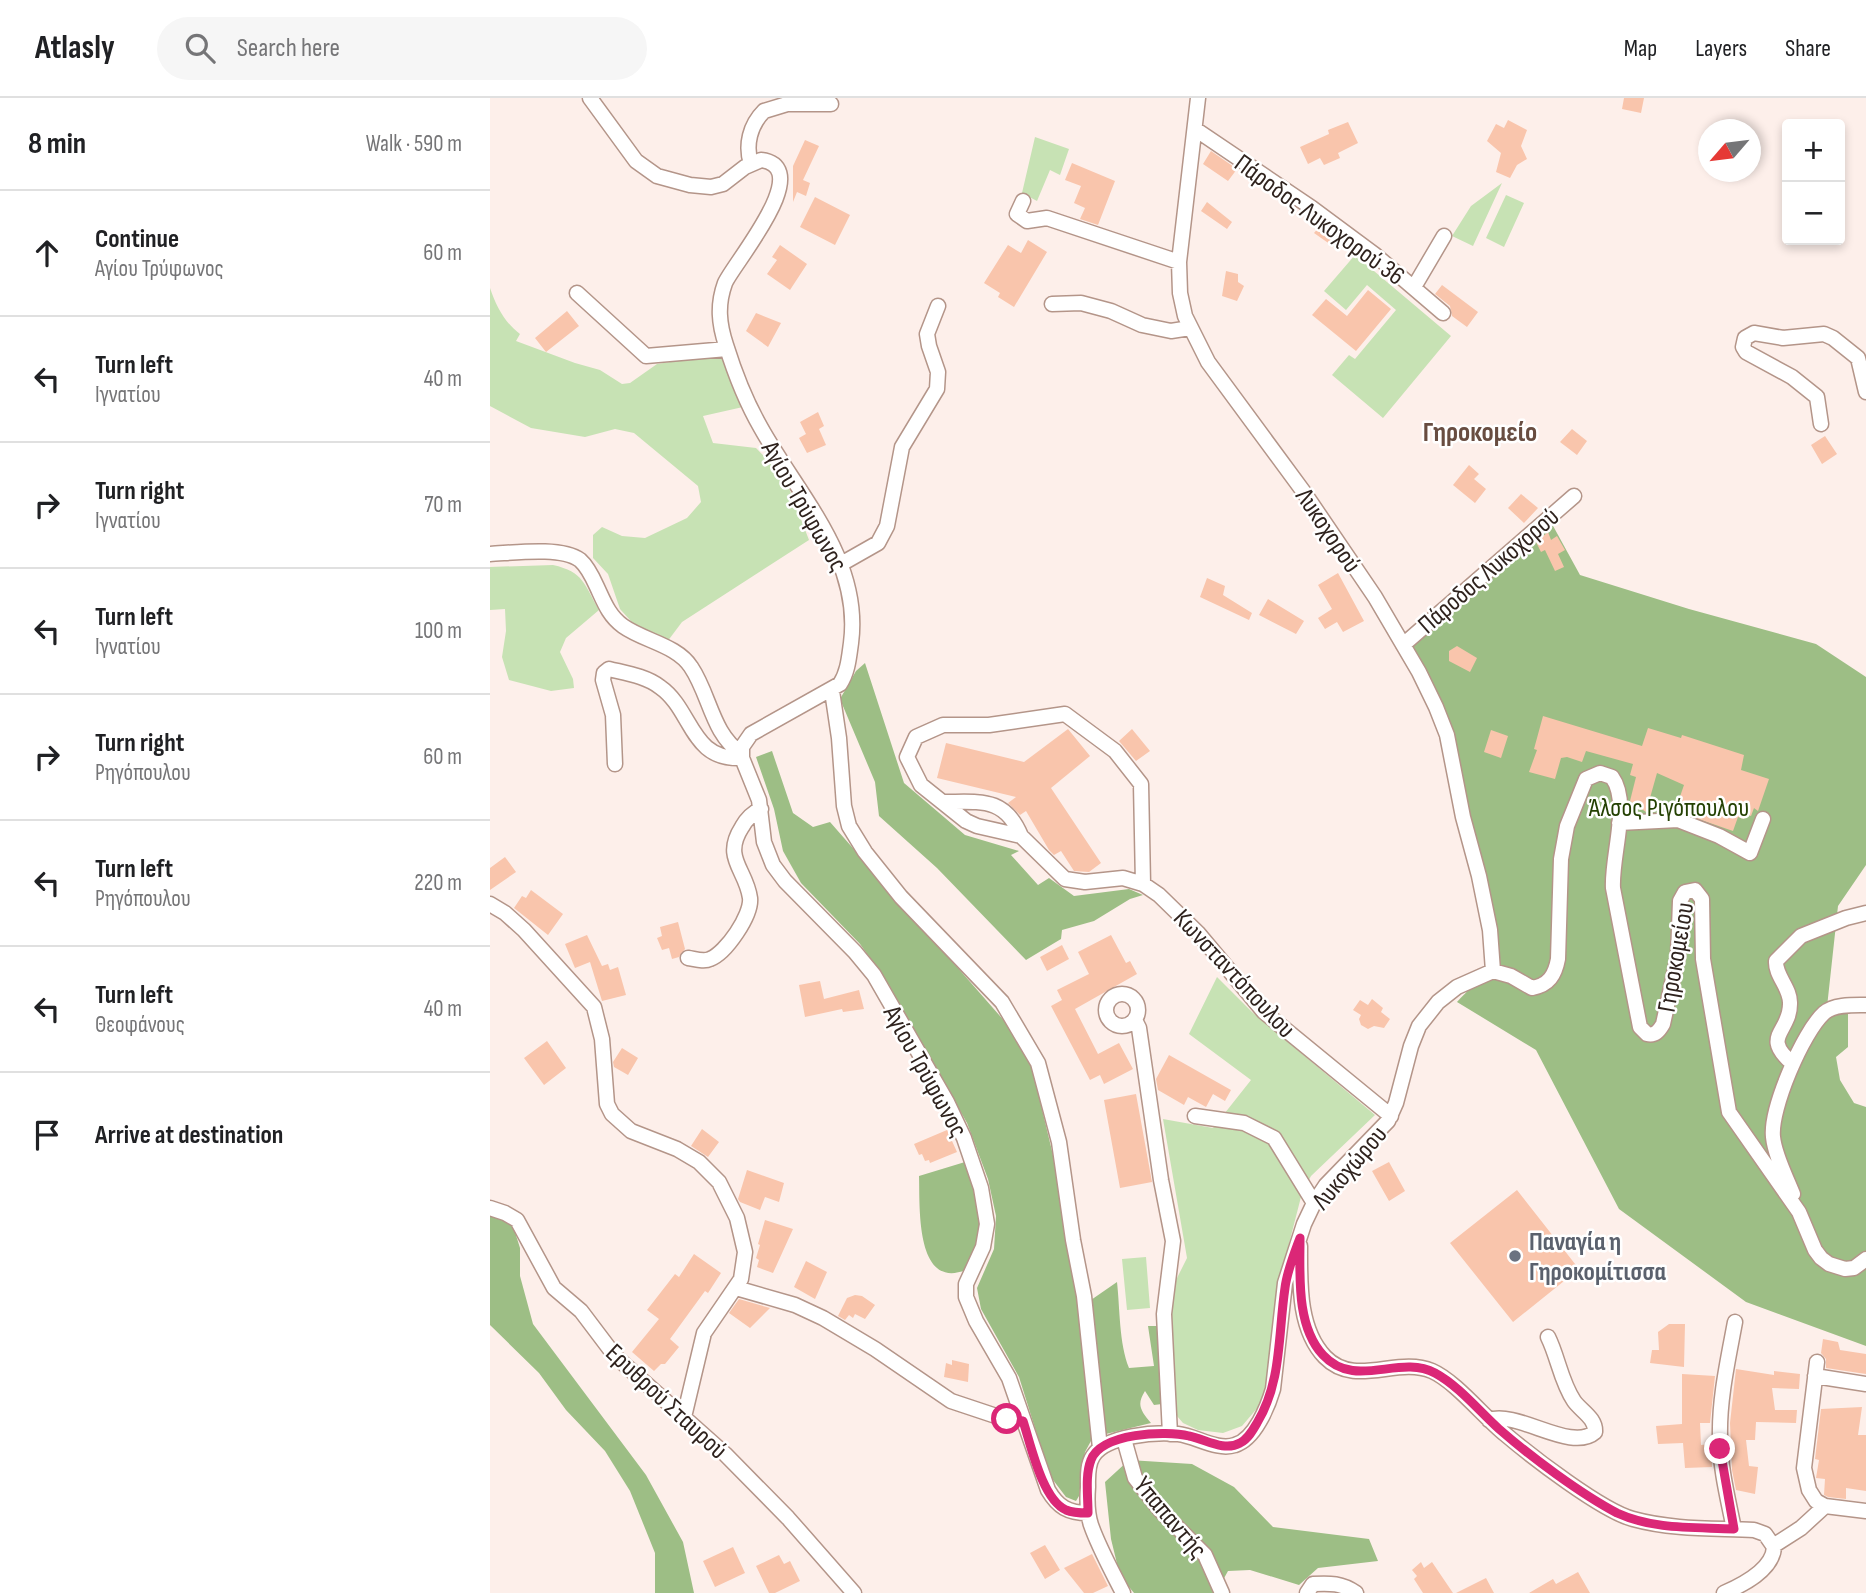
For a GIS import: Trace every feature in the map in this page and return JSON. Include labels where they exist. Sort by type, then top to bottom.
[{"type":"street","points":[[590,98],[644,169],[680,183],[711,187],[723,184],[751,164],[747,148],[749,137],[764,111],[787,104],[831,104]]},
{"type":"street","name":"Λυκοχορού","points":[[1198,98],[1179,262],[1181,305],[1190,328],[1215,372],[1350,560],[1432,697],[1447,735],[1458,796],[1488,919],[1493,971]]},
{"type":"street","name":"Πάροδος Λυκοχορού 36","points":[[1195,129],[1312,208],[1443,313]]},
{"type":"street","name":"Αγίου Τρύφωνος","points":[[751,164],[763,160],[773,164],[779,176],[779,191],[767,219],[725,285],[720,300],[720,323],[735,374],[757,422],[820,523],[841,565],[853,603],[853,623],[845,675],[832,691]]},
{"type":"street","points":[[1023,201],[1017,214],[1027,221],[1047,218],[1179,262]]},
{"type":"street","points":[[1413,287],[1444,236]]},
{"type":"street","points":[[577,293],[646,356],[727,349]]},
{"type":"street","points":[[1052,304],[1081,303],[1111,311],[1142,325],[1171,331],[1190,328]]},
{"type":"street","points":[[841,565],[878,543],[887,526],[902,447],[937,389],[938,372],[927,334],[938,306]]},
{"type":"street","points":[[1821,424],[1817,397],[1792,377],[1745,352],[1745,338],[1755,333],[1783,338],[1824,334],[1833,338],[1857,358],[1866,392]]},
{"type":"street","name":"Πάροδος Λυκοχορού","points":[[1403,645],[1574,496]]},
{"type":"street","name":"Αγίου Τρύφωνος","points":[[490,554],[543,552],[579,560],[594,579],[612,617],[631,631],[678,653],[689,663],[725,739],[741,756],[756,790],[764,842],[773,865],[874,975],[961,1130],[981,1188],[987,1224],[983,1247],[966,1284],[966,1297],[976,1321],[1009,1378],[1044,1482],[1054,1500],[1066,1510],[1088,1513]]},
{"type":"street","points":[[615,764],[614,715],[603,680],[604,673],[609,669],[650,681],[663,688],[703,744],[714,754],[728,759],[741,756],[745,740],[755,732],[832,691],[844,806],[849,826],[901,897],[1002,1002],[1038,1063],[1059,1142],[1084,1296],[1100,1448],[1092,1458],[1089,1468],[1088,1513],[1098,1542],[1123,1593]]},
{"type":"street","points":[[1021,836],[972,824],[921,785],[907,757],[916,737],[943,725],[989,725],[1065,714],[1115,751],[1141,784],[1143,884]]},
{"type":"street","name":"Γηροκομείου","points":[[1493,971],[1511,976],[1532,988],[1547,984],[1553,976],[1558,959],[1563,842],[1582,785],[1589,776],[1604,774],[1615,781],[1619,792],[1613,888],[1640,1027],[1651,1035],[1660,1030],[1663,1024],[1678,956],[1680,901],[1685,892],[1695,890],[1702,899],[1703,959],[1726,1104],[1732,1119],[1799,1212],[1821,1258],[1829,1264],[1846,1269],[1854,1268],[1866,1259]]},
{"type":"street","name":"Κωνσταντόπουλου","points":[[944,802],[969,802],[1002,809],[1021,836],[1054,871],[1070,881],[1119,878],[1143,884],[1178,911],[1268,1016],[1391,1116]]},
{"type":"street","points":[[688,958],[713,958],[746,918],[750,897],[735,863],[734,843],[750,814],[761,809]]},
{"type":"street","points":[[1619,823],[1678,820],[1719,836],[1749,853],[1763,819]]},
{"type":"street","points":[[490,904],[506,913],[524,930],[594,1007],[602,1039],[607,1104],[612,1114],[631,1131],[691,1156],[714,1176],[737,1218],[744,1246],[744,1266],[736,1288],[704,1333],[684,1417]]},
{"type":"street","points":[[1793,1064],[1778,1049],[1777,1041],[1791,1006],[1776,968],[1776,961],[1801,936],[1866,913]]},
{"type":"street","name":"Λυκοχώρου","points":[[1100,1448],[1124,1439],[1170,1434],[1191,1436],[1227,1446],[1242,1442],[1251,1433],[1273,1389],[1285,1283],[1314,1203],[1326,1185],[1391,1116],[1415,1035],[1425,1018],[1438,1002],[1457,987],[1493,971]]},
{"type":"street","points":[[1799,1212],[1773,1137],[1779,1099],[1793,1064],[1825,1011],[1848,1005],[1866,1005]]},
{"type":"street","points":[[1135,1020],[1139,1028],[1161,1180],[1173,1241],[1164,1314],[1170,1434]]},
{"type":"street","points":[[1195,1116],[1244,1123],[1274,1138],[1314,1203]]},
{"type":"street","name":"Ερυθρού Σταυρού","points":[[490,1208],[517,1220],[556,1291],[581,1311],[619,1361],[684,1417],[767,1496],[853,1593]]},
{"type":"street","points":[[1300,1238],[1305,1321],[1312,1339],[1325,1357],[1341,1368],[1353,1371],[1410,1367],[1431,1371],[1447,1381],[1512,1440],[1570,1482],[1624,1516],[1665,1526],[1761,1532],[1773,1546],[1773,1556],[1742,1584],[1724,1593]]},
{"type":"street","points":[[736,1288],[795,1305],[823,1318],[875,1349],[951,1401],[986,1414],[1023,1421]]},
{"type":"street","points":[[1734,1529],[1721,1461],[1720,1436],[1723,1391],[1735,1322]]},
{"type":"street","points":[[1489,1420],[1506,1419],[1572,1436],[1587,1437],[1595,1432],[1593,1420],[1576,1404],[1568,1391],[1548,1337]]},
{"type":"street","points":[[1866,1384],[1816,1369],[1804,1477],[1814,1499],[1825,1506],[1866,1511]]},
{"type":"street","name":"Υπαπαντής","points":[[1124,1439],[1135,1478],[1160,1510],[1205,1555],[1222,1593]]},
{"type":"street","points":[[1773,1546],[1801,1528],[1825,1506]]},
{"type":"street","points":[[1307,1593],[1313,1584],[1325,1583],[1344,1584],[1356,1593]]},
{"type":"green space","points":[[1035,137],[1069,149],[1060,175],[1050,170],[1037,201],[1022,193]]},
{"type":"green space","points":[[1502,183],[1473,246],[1452,236],[1471,206]]},
{"type":"green space","points":[[1506,195],[1524,203],[1504,247],[1486,238]]},
{"type":"green space","points":[[1355,255],[1451,336],[1383,418],[1332,375],[1349,355],[1355,359],[1396,310],[1367,285],[1346,310],[1324,291]]},
{"type":"green space","points":[[490,288],[502,314],[520,334],[516,341],[600,370],[622,384],[630,383],[657,364],[725,354],[743,407],[703,416],[713,443],[756,448],[785,478],[809,540],[682,622],[667,642],[639,630],[620,609],[608,574],[593,558],[593,535],[602,527],[622,536],[645,538],[687,518],[701,502],[698,486],[634,433],[615,429],[585,437],[531,428],[490,406]]},
{"type":"green space","name":"Άλσος Ριγόπουλου","points":[[1552,524],[1580,575],[1816,644],[1866,677],[1866,865],[1838,906],[1827,1007],[1848,1012],[1848,1047],[1836,1057],[1840,1080],[1854,1103],[1866,1107],[1866,1346],[1746,1302],[1619,1209],[1536,1050],[1457,1002],[1480,978],[1490,961],[1497,928],[1462,786],[1410,643]]},
{"type":"green space","points":[[553,565],[577,575],[599,610],[566,638],[560,652],[573,679],[574,688],[551,691],[509,680],[502,657],[506,631],[505,609],[490,610],[490,567]]},
{"type":"green space","points":[[865,663],[904,783],[965,835],[1019,851],[1011,855],[1038,885],[1049,878],[1074,896],[1129,889],[1143,895],[1130,899],[1094,921],[1062,930],[1061,939],[1026,960],[937,868],[879,816],[875,782],[840,699],[856,671]]},
{"type":"green space","points":[[772,751],[793,813],[813,827],[830,822],[1021,1040],[1031,1063],[1062,1193],[1080,1297],[1088,1411],[1093,1427],[1092,1439],[1085,1452],[1076,1501],[1066,1497],[1050,1476],[1019,1377],[981,1309],[977,1288],[994,1249],[996,1216],[988,1179],[967,1123],[889,985],[860,944],[801,883],[783,851],[774,809],[756,757]]},
{"type":"green space","points":[[1217,977],[1252,1012],[1375,1115],[1311,1176],[1302,1193],[1283,1267],[1270,1384],[1259,1406],[1242,1426],[1223,1433],[1198,1430],[1183,1423],[1177,1416],[1170,1327],[1173,1286],[1187,1258],[1163,1119],[1213,1128],[1251,1080],[1189,1034]]},
{"type":"green space","points":[[965,1162],[979,1202],[982,1233],[968,1269],[951,1273],[938,1269],[929,1258],[924,1243],[919,1176]]},
{"type":"green space","points":[[490,1206],[505,1217],[514,1229],[520,1248],[520,1276],[533,1324],[646,1475],[683,1542],[694,1593],[655,1593],[655,1553],[630,1491],[605,1451],[566,1410],[539,1373],[490,1325]]},
{"type":"green space","points":[[1146,1257],[1150,1308],[1127,1310],[1122,1259]]},
{"type":"green space","points":[[1117,1282],[1122,1337],[1129,1368],[1154,1366],[1148,1326],[1157,1326],[1162,1404],[1154,1405],[1145,1391],[1141,1408],[1151,1423],[1106,1434],[1091,1300]]},
{"type":"green space","points":[[1129,1460],[1192,1464],[1234,1487],[1273,1527],[1369,1539],[1378,1561],[1318,1568],[1299,1585],[1250,1570],[1228,1571],[1223,1580],[1213,1584],[1214,1593],[1134,1593],[1120,1576],[1111,1539],[1105,1482]]},
{"type":"building","points":[[1624,98],[1644,98],[1641,113],[1622,109]]},
{"type":"building","points":[[1508,120],[1527,130],[1521,146],[1527,159],[1517,165],[1510,178],[1496,172],[1501,153],[1487,141],[1496,124],[1504,128]]},
{"type":"building","points":[[1348,122],[1358,143],[1338,153],[1340,158],[1324,165],[1320,158],[1308,164],[1300,147],[1329,134],[1328,130]]},
{"type":"building","points":[[805,140],[819,146],[803,180],[810,183],[806,196],[797,192],[793,202],[793,166]]},
{"type":"building","points":[[1211,151],[1237,169],[1228,181],[1203,164]]},
{"type":"building","points":[[1072,163],[1115,181],[1098,225],[1080,219],[1085,208],[1074,203],[1081,186],[1065,180]]},
{"type":"building","points":[[815,197],[850,215],[835,245],[800,227]]},
{"type":"building","points":[[1207,202],[1232,222],[1227,229],[1201,211]]},
{"type":"building","points":[[1320,226],[1339,240],[1334,247],[1314,233]]},
{"type":"building","points":[[1028,240],[1047,252],[1014,307],[998,297],[1000,293],[984,283],[1008,245],[1021,253]]},
{"type":"building","points":[[780,245],[807,264],[790,290],[767,274],[777,260],[772,257]]},
{"type":"building","points":[[1226,271],[1238,274],[1238,282],[1244,286],[1237,301],[1222,296]]},
{"type":"building","points":[[1442,285],[1478,312],[1467,327],[1452,316],[1450,306],[1435,294]]},
{"type":"building","points":[[1368,290],[1391,309],[1356,351],[1312,315],[1326,299],[1347,316]]},
{"type":"building","points":[[567,311],[579,326],[546,352],[535,338]]},
{"type":"building","points":[[756,313],[781,323],[768,347],[746,331]]},
{"type":"building","points":[[818,412],[824,426],[819,429],[826,445],[807,453],[799,438],[806,434],[800,422]]},
{"type":"building","points":[[1572,429],[1587,441],[1577,455],[1560,442]]},
{"type":"building","points":[[1825,436],[1837,454],[1822,464],[1811,445]]},
{"type":"building","points":[[1469,465],[1479,474],[1474,479],[1486,489],[1475,503],[1453,485]]},
{"type":"building","points":[[1521,494],[1538,508],[1524,523],[1508,508]]},
{"type":"building","points":[[1548,532],[1551,540],[1557,536],[1565,550],[1558,554],[1564,567],[1555,571],[1545,550],[1541,552],[1536,542]]},
{"type":"building","points":[[1338,573],[1364,621],[1343,632],[1337,622],[1325,629],[1318,618],[1332,609],[1318,585]]},
{"type":"building","points":[[1207,578],[1225,586],[1223,595],[1252,613],[1249,620],[1200,597]]},
{"type":"building","points":[[1268,599],[1304,621],[1296,634],[1259,615]]},
{"type":"building","points":[[1457,646],[1477,658],[1470,672],[1449,661],[1449,651]]},
{"type":"building","points":[[1543,716],[1642,746],[1648,728],[1681,738],[1682,735],[1744,755],[1741,770],[1769,779],[1758,811],[1754,808],[1751,816],[1745,814],[1744,819],[1738,817],[1733,831],[1675,811],[1684,785],[1657,773],[1646,812],[1630,801],[1636,777],[1630,775],[1633,764],[1586,751],[1582,762],[1567,757],[1561,758],[1555,779],[1529,772],[1537,750],[1534,749]]},
{"type":"building","points":[[1068,729],[1090,756],[1051,788],[1101,863],[1089,872],[1074,871],[1061,851],[1054,855],[1049,850],[1026,811],[1020,815],[1008,803],[1016,797],[937,778],[946,743],[1024,762]]},
{"type":"building","points":[[1132,729],[1150,751],[1136,761],[1119,741]]},
{"type":"building","points":[[1491,730],[1508,736],[1501,758],[1484,752]]},
{"type":"building","points":[[505,857],[516,872],[490,890],[490,868]]},
{"type":"building","points":[[531,890],[563,914],[548,935],[514,908],[522,896],[526,898]]},
{"type":"building","points":[[678,922],[685,949],[679,957],[672,959],[669,948],[662,950],[657,938],[662,936],[660,927]]},
{"type":"building","points":[[587,935],[602,966],[608,964],[610,970],[618,967],[626,995],[602,1001],[590,962],[575,968],[565,944]]},
{"type":"building","points":[[1111,935],[1126,963],[1130,961],[1137,974],[1075,1009],[1098,1054],[1119,1043],[1133,1069],[1104,1084],[1100,1075],[1090,1080],[1051,1006],[1062,1000],[1057,990],[1089,974],[1078,952]]},
{"type":"building","points":[[1062,945],[1069,959],[1047,971],[1040,957]]},
{"type":"building","points":[[820,981],[824,999],[859,990],[864,1009],[843,1012],[842,1009],[805,1017],[799,985]]},
{"type":"building","points":[[1372,999],[1383,1008],[1381,1012],[1390,1019],[1384,1028],[1374,1026],[1368,1029],[1361,1025],[1361,1015],[1353,1010],[1360,1000],[1368,1005]]},
{"type":"building","points":[[547,1041],[566,1068],[544,1085],[524,1058]]},
{"type":"building","points":[[622,1048],[638,1058],[628,1075],[614,1067],[613,1062]]},
{"type":"building","points":[[1169,1055],[1231,1090],[1225,1101],[1213,1094],[1206,1107],[1188,1097],[1184,1105],[1158,1090],[1156,1079]]},
{"type":"building","points":[[1136,1094],[1152,1182],[1120,1188],[1104,1100]]},
{"type":"building","points":[[702,1129],[719,1142],[708,1157],[691,1146]]},
{"type":"building","points":[[947,1130],[957,1152],[930,1163],[929,1160],[925,1161],[914,1144]]},
{"type":"building","points":[[1389,1162],[1405,1191],[1389,1201],[1372,1171]]},
{"type":"building","points":[[747,1170],[784,1183],[779,1202],[765,1197],[760,1210],[740,1202],[738,1199]]},
{"type":"building","name":"Παναγία η Γηροκομίτισσα","points":[[1517,1190],[1579,1269],[1513,1322],[1450,1243]]},
{"type":"building","points":[[765,1220],[793,1229],[773,1273],[757,1267],[758,1244]]},
{"type":"building","points":[[694,1254],[721,1273],[670,1339],[679,1347],[665,1364],[661,1364],[654,1371],[632,1352],[659,1319],[647,1310],[675,1274],[679,1277]]},
{"type":"building","points":[[806,1261],[827,1272],[815,1299],[794,1287]]},
{"type":"building","points":[[862,1296],[875,1305],[865,1319],[855,1314],[853,1318],[849,1315],[845,1320],[838,1316],[847,1298]]},
{"type":"building","points":[[739,1299],[770,1308],[750,1328],[729,1313]]},
{"type":"building","points":[[1669,1324],[1685,1324],[1684,1367],[1650,1363],[1652,1350],[1659,1350],[1658,1332]]},
{"type":"building","points":[[1823,1339],[1838,1342],[1840,1350],[1866,1354],[1866,1374],[1826,1368],[1826,1359],[1821,1353]]},
{"type":"building","points":[[952,1360],[969,1364],[968,1382],[944,1377],[946,1363],[952,1365]]},
{"type":"building","points":[[1736,1369],[1774,1375],[1774,1371],[1800,1374],[1799,1389],[1772,1388],[1775,1410],[1797,1410],[1796,1423],[1756,1422],[1755,1440],[1746,1440],[1749,1466],[1758,1467],[1755,1494],[1736,1490],[1732,1470],[1730,1423]]},
{"type":"building","points":[[1682,1374],[1715,1376],[1710,1423],[1700,1423],[1701,1445],[1711,1444],[1712,1467],[1685,1468],[1683,1443],[1658,1444],[1656,1426],[1682,1424]]},
{"type":"building","points":[[1862,1407],[1858,1435],[1866,1435],[1866,1491],[1846,1488],[1846,1499],[1828,1497],[1824,1495],[1825,1479],[1816,1478],[1819,1460],[1815,1459],[1821,1409]]},
{"type":"building","points":[[1045,1545],[1060,1570],[1045,1579],[1030,1553]]},
{"type":"building","points":[[733,1547],[745,1573],[715,1587],[703,1561]]},
{"type":"building","points":[[1092,1554],[1108,1586],[1093,1593],[1084,1593],[1064,1568]]},
{"type":"building","points":[[779,1555],[784,1564],[790,1561],[800,1581],[775,1593],[769,1593],[756,1566]]},
{"type":"building","points":[[1421,1562],[1424,1568],[1432,1562],[1453,1593],[1423,1593],[1412,1570]]},
{"type":"building","points":[[1578,1572],[1590,1593],[1529,1593],[1553,1579],[1556,1584]]},
{"type":"building","points":[[1486,1578],[1494,1593],[1456,1593]]},
{"type":"place","name":"Παναγία η Γηροκομίτισσα","points":[[1515,1256]]},
{"type":"district","name":"Γηροκομείο","points":[[1480,431]]},
{"type":"route","points":[[1007,1419],[1023,1421],[1048,1490],[1059,1506],[1074,1512],[1088,1513],[1089,1468],[1093,1455],[1106,1444],[1159,1433],[1186,1435],[1220,1446],[1232,1446],[1242,1442],[1251,1433],[1273,1389],[1285,1283],[1300,1238],[1305,1321],[1318,1349],[1331,1363],[1356,1372],[1410,1367],[1434,1372],[1512,1440],[1617,1513],[1631,1519],[1665,1526],[1734,1529],[1720,1449]]}]
